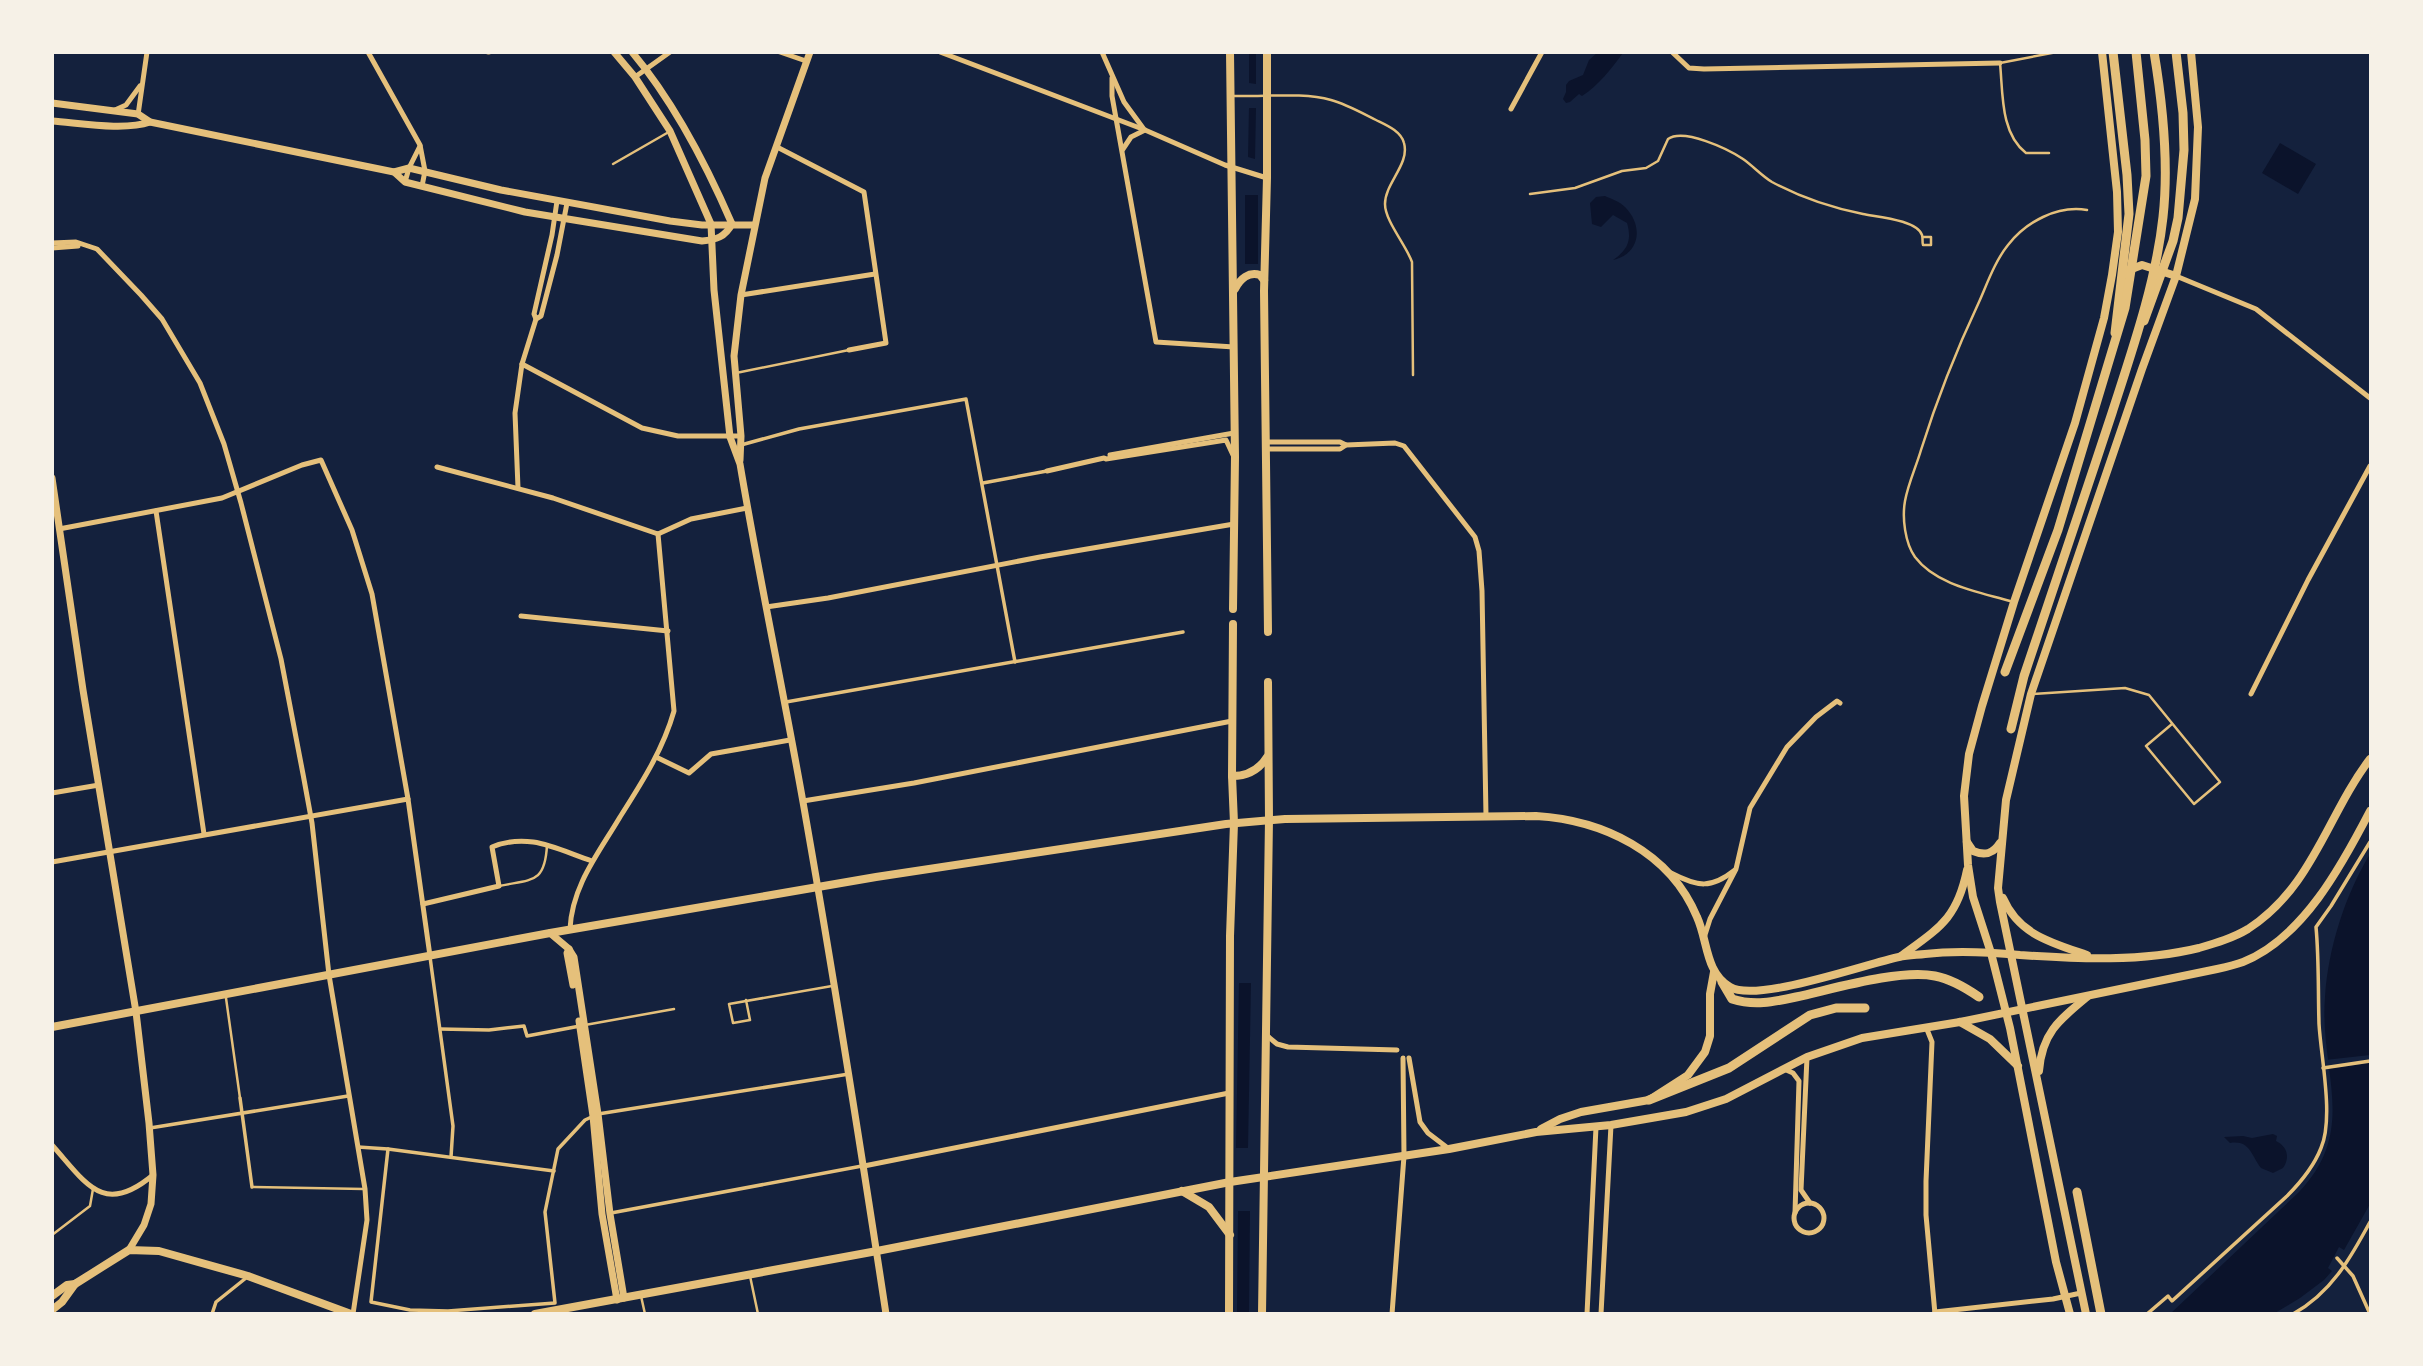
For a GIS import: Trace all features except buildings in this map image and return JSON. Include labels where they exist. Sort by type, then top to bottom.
[{"type":"highway","points":[[2113,52],[2129,214],[2115,330],[2117,341]]},
{"type":"highway","points":[[2005,672],[2058,530],[2126,308],[2146,176],[2136,52]]},
{"type":"highway","points":[[2011,729],[2024,676],[2136,338],[2156,259],[2163,217],[2164,135],[2154,52]]},
{"type":"highway","points":[[2136,338],[2149,312],[2178,218],[2184,150],[2176,52]]},
{"type":"highway","points":[[1723,982],[1732,999],[1746,1004],[1766,1003],[1918,974],[1937,976],[1979,997]]},
{"type":"highway","points":[[1649,1100],[1729,1068],[1810,1015],[1836,1008],[1866,1008]]},
{"type":"highway","points":[[2077,1192],[2101,1314]]},
{"type":"main road","points":[[614,52],[635,77],[670,131],[711,224],[710,240],[730,437],[740,464],[803,801],[835,985],[886,1314]]},
{"type":"main road","points":[[632,52],[646,69],[687,135],[732,224]]},
{"type":"main road","points":[[740,464],[741,441],[735,374],[741,295],[765,178],[810,52]]},
{"type":"main road","points":[[1230,52],[1235,457],[1233,609]]},
{"type":"main road","points":[[1266,52],[1267,178],[1264,280],[1268,632]]},
{"type":"main road","points":[[2102,52],[2116,180],[2118,232],[2104,318]]},
{"type":"main road","points":[[2086,1314],[1998,888],[2001,840],[2006,800],[2031,694],[2172,277],[2196,188],[2198,127],[2190,52]]},
{"type":"main road","points":[[52,103],[138,114],[150,122],[394,172],[409,167],[501,190],[670,221],[754,225]]},
{"type":"main road","points":[[52,127],[57,121],[141,125],[150,122]]},
{"type":"main road","points":[[394,172],[405,182],[555,217],[669,237],[710,240],[728,232],[732,224]]},
{"type":"main road","points":[[2070,1314],[2053,1249],[2006,1012],[1973,897],[1968,865],[1964,796],[1969,754],[2014,602],[2075,423],[2104,318],[2118,282],[2132,267],[2142,265],[2172,277]]},
{"type":"main road","points":[[1233,293],[1239,280],[1245,276],[1255,274],[1264,280]]},
{"type":"main road","points":[[52,478],[56,529],[136,1012],[153,1175],[151,1204],[144,1225],[129,1250],[75,1284],[62,1302],[52,1310]]},
{"type":"main road","points":[[1229,1314],[1228,1093],[1234,823],[1233,624]]},
{"type":"main road","points":[[1262,1314],[1269,819],[1268,682]]},
{"type":"main road","points":[[1232,776],[1250,773],[1268,756]]},
{"type":"main road","points":[[52,1027],[570,929],[816,888],[1269,819],[1559,817],[1594,825],[1616,834],[1648,854],[1668,872],[1685,894],[1697,917],[1714,972],[1723,982],[1739,991],[1759,990],[1842,973],[1898,957],[1950,952],[2096,958],[2160,955],[2216,943],[2249,928],[2282,899],[2307,869],[2353,785],[2371,759]]},
{"type":"main road","points":[[535,1314],[1230,1182],[1449,1149],[1536,1132],[1611,1125],[1702,1107],[1726,1099],[1807,1057],[1862,1038],[1960,1022],[2244,962],[2282,937],[2305,914],[2347,855],[2371,811]]},
{"type":"main road","points":[[1966,840],[1973,851],[1986,854],[1993,852],[2001,840]]},
{"type":"main road","points":[[1898,957],[1943,924],[1954,910],[1962,895],[1968,865]]},
{"type":"main road","points":[[1998,888],[2009,914],[2023,928],[2055,944],[2096,958]]},
{"type":"main road","points":[[550,933],[569,949],[567,953],[573,974],[596,1115],[606,1214],[621,1299]]},
{"type":"main road","points":[[1536,1132],[1560,1119],[1581,1112],[1649,1100],[1688,1075],[1705,1052],[1710,1036],[1710,994],[1714,972]]},
{"type":"main road","points":[[2038,1081],[2040,1058],[2049,1033],[2064,1016],[2089,996]]},
{"type":"main road","points":[[1960,1022],[1990,1039],[2018,1066]]},
{"type":"main road","points":[[1182,1191],[1209,1207],[1230,1235]]},
{"type":"main road","points":[[129,1250],[159,1251],[248,1276],[352,1314]]},
{"type":"main road","points":[[54,1293],[67,1285],[75,1284]]},
{"type":"street","points":[[141,125],[138,114],[147,52]]},
{"type":"street","points":[[368,52],[420,145],[425,171],[422,186]]},
{"type":"street","points":[[635,77],[670,52]]},
{"type":"street","points":[[780,52],[806,61]]},
{"type":"street","points":[[940,52],[1145,130],[1232,167],[1267,178]]},
{"type":"street","points":[[1102,52],[1124,102],[1145,130]]},
{"type":"street","points":[[1511,109],[1542,52]]},
{"type":"street","points":[[1672,52],[1689,68],[1703,69],[2000,63]]},
{"type":"street","points":[[1112,78],[1112,96],[1156,342],[1234,347]]},
{"type":"street","points":[[111,111],[126,105],[142,84]]},
{"type":"street","points":[[1123,149],[1131,137],[1145,130]]},
{"type":"street","points":[[405,182],[420,145]]},
{"type":"street","points":[[777,147],[864,192],[886,343],[849,350]]},
{"type":"street","points":[[518,488],[515,413],[523,364],[536,319],[534,314],[556,201]]},
{"type":"street","points":[[536,319],[541,316],[567,203]]},
{"type":"street","points":[[52,246],[88,244],[97,249],[162,319],[205,394],[233,474],[281,659],[310,814],[329,975],[365,1189],[367,1220],[352,1314]]},
{"type":"street","points":[[741,295],[875,274]]},
{"type":"street","points":[[2172,277],[2256,309],[2371,398]]},
{"type":"street","points":[[523,364],[642,428],[678,436],[730,437],[741,441],[966,398],[1015,662]]},
{"type":"street","points":[[982,483],[1234,433]]},
{"type":"street","points":[[1166,447],[1226,440],[1235,457]]},
{"type":"street","points":[[1267,446],[1340,442],[1346,445],[1395,443],[1404,446],[1468,527],[1479,546],[1482,591],[1486,816]]},
{"type":"street","points":[[56,529],[156,511],[238,492],[318,459],[323,462],[352,530],[372,594],[408,799],[423,904],[453,1126],[451,1157]]},
{"type":"street","points":[[2251,694],[2308,580],[2371,466]]},
{"type":"street","points":[[437,467],[518,488],[659,534],[691,519],[747,508]]},
{"type":"street","points":[[233,474],[246,489]]},
{"type":"street","points":[[156,511],[204,834]]},
{"type":"street","points":[[766,607],[1234,524]]},
{"type":"street","points":[[570,929],[573,902],[592,861],[656,757],[668,733],[674,711],[659,534]]},
{"type":"street","points":[[521,616],[668,631]]},
{"type":"street","points":[[784,702],[1183,632]]},
{"type":"street","points":[[1704,938],[1710,919],[1737,869],[1751,808],[1787,747],[1816,717],[1837,701],[1840,703]]},
{"type":"street","points":[[803,801],[914,783],[1232,721]]},
{"type":"street","points":[[656,757],[689,774],[711,754],[790,740]]},
{"type":"street","points":[[52,793],[99,785]]},
{"type":"street","points":[[52,862],[310,814],[408,799]]},
{"type":"street","points":[[423,904],[499,886],[492,847],[509,841],[527,840],[592,861]]},
{"type":"street","points":[[2147,1314],[2168,1296],[2172,1301],[2302,1180],[2322,1147],[2326,1127],[2316,927],[2371,842]]},
{"type":"street","points":[[1668,872],[1693,883],[1709,884],[1719,882],[1737,869]]},
{"type":"street","points":[[440,1029],[489,1030],[524,1026],[527,1036],[582,1026]]},
{"type":"street","points":[[1926,1027],[1932,1042],[1926,1215],[1935,1313],[2053,1299],[2081,1293]]},
{"type":"street","points":[[1265,1034],[1276,1044],[1288,1047],[1397,1050]]},
{"type":"street","points":[[1807,1057],[1801,1190],[1810,1203]]},
{"type":"street","points":[[1392,1314],[1404,1156],[1406,1058],[1420,1122],[1428,1133],[1449,1149]]},
{"type":"street","points":[[2323,1068],[2371,1061]]},
{"type":"street","points":[[1784,1069],[1793,1073],[1799,1081],[1795,1213],[1795,1224],[1801,1231],[1809,1233],[1817,1231],[1825,1220],[1824,1212],[1818,1205],[1810,1203],[1801,1205],[1795,1213]]},
{"type":"street","points":[[388,1149],[371,1301],[410,1312],[481,1310],[555,1303],[545,1212],[558,1149],[584,1120],[596,1115],[849,1074]]},
{"type":"street","points":[[606,1214],[864,1166],[1228,1093]]},
{"type":"street","points":[[150,1128],[348,1096]]},
{"type":"street","points":[[240,1098],[252,1187]]},
{"type":"street","points":[[1601,1314],[1611,1125]]},
{"type":"street","points":[[1587,1314],[1596,1127]]},
{"type":"street","points":[[52,1144],[93,1189],[103,1194],[122,1195],[139,1187],[153,1175]]},
{"type":"street","points":[[358,1147],[554,1171]]},
{"type":"street","points":[[1594,1174],[1609,1173]]},
{"type":"street","points":[[1593,1201],[1607,1201]]},
{"type":"street","points":[[2293,1314],[2309,1305],[2346,1266],[2371,1222]]},
{"type":"street","points":[[1591,1238],[1605,1238]]},
{"type":"street","points":[[2337,1258],[2353,1276],[2370,1314]]},
{"type":"street","points":[[212,1314],[216,1302],[248,1276]]},
{"type":"street","points":[[1587,1306],[1601,1306]]},
{"type":"lane","points":[[2049,153],[2026,153],[2015,142],[2006,120],[2000,63],[2057,52]]},
{"type":"lane","points":[[1231,96],[1332,100],[1391,127],[1401,136],[1405,145],[1402,162],[1385,204],[1387,214],[1412,262],[1413,375]]},
{"type":"lane","points":[[613,164],[670,131]]},
{"type":"lane","points":[[1530,194],[1575,188],[1622,171],[1646,169],[1658,161],[1668,139],[1681,135],[1717,145],[1740,157],[1772,182],[1838,208],[1911,223],[1923,237]]},
{"type":"lane","points":[[2014,602],[1946,581],[1930,571],[1914,556],[1906,537],[1905,502],[1943,384],[1992,273],[2007,246],[2037,220],[2074,208],[2087,210]]},
{"type":"lane","points":[[735,374],[849,350]]},
{"type":"lane","points":[[2031,694],[2125,688],[2149,695],[2220,782],[2194,804],[2146,746],[2172,724]]},
{"type":"lane","points":[[499,886],[540,875],[544,870],[547,845]]},
{"type":"lane","points":[[746,1000],[750,1020],[733,1023],[729,1004],[746,1000],[835,985]]},
{"type":"lane","points":[[226,995],[240,1098]]},
{"type":"lane","points":[[582,1026],[674,1009]]},
{"type":"lane","points":[[252,1187],[365,1189]]},
{"type":"lane","points":[[52,1235],[90,1206],[93,1189]]},
{"type":"lane","points":[[750,1275],[758,1314]]},
{"type":"lane","points":[[641,1296],[645,1314]]},
{"type":"water","points":[[1598,52],[1623,53],[1594,87],[1566,103],[1563,99],[1566,85],[1583,75],[1589,60]]},
{"type":"water","points":[[1249,53],[1256,53],[1256,84],[1249,83]]},
{"type":"water","points":[[1249,108],[1256,108],[1255,159],[1248,157]]},
{"type":"water","points":[[2280,143],[2316,164],[2298,194],[2262,173]]},
{"type":"water","points":[[1245,195],[1258,195],[1258,264],[1245,264]]},
{"type":"water","points":[[1605,196],[1625,207],[1635,222],[1637,231],[1634,246],[1622,257],[1613,260],[1628,244],[1628,229],[1627,223],[1613,215],[1601,227],[1592,224],[1590,203],[1596,197]]},
{"type":"water","points":[[2370,854],[2370,1204],[2344,1250],[2339,1247],[2328,1268],[2332,1271],[2300,1298],[2275,1313],[2170,1314],[2299,1192],[2317,1169],[2328,1145],[2332,1099],[2325,1024],[2327,979],[2339,923]]},
{"type":"water","points":[[1239,983],[1251,983],[1248,1148],[1236,1148]]},
{"type":"water","points":[[2273,1134],[2277,1136],[2276,1141],[2283,1146],[2287,1157],[2283,1168],[2273,1173],[2261,1168],[2246,1146],[2230,1143],[2224,1137],[2252,1138]]},
{"type":"water","points":[[1238,1211],[1250,1211],[1249,1313],[1237,1313]]},
{"type":"pier","points":[[2370,1055],[2370,1063],[2326,1069],[2325,1060]]}]
